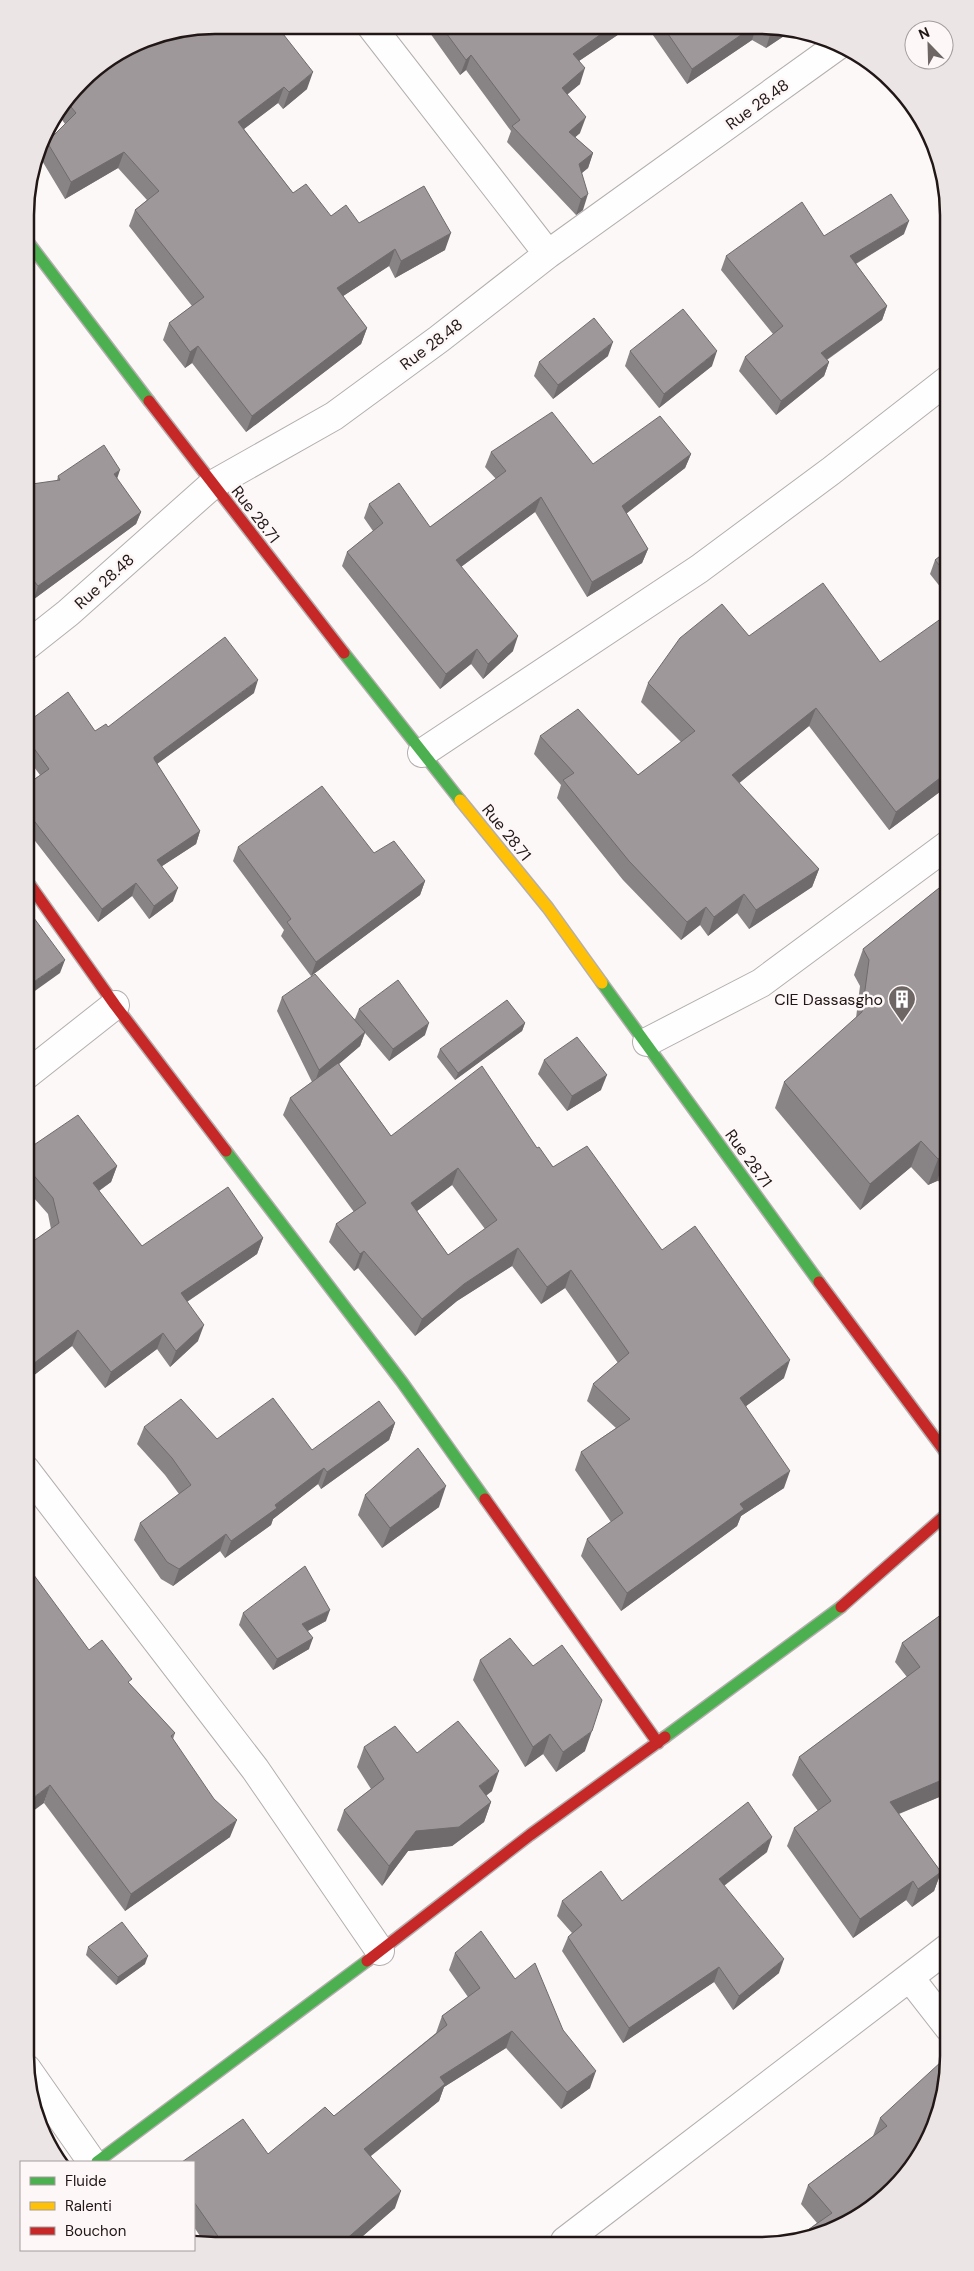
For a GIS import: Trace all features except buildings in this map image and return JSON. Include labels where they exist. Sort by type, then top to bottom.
[{"type":"street","points":[[377,34],[548,254]]},
{"type":"street","name":"Rue 28.48","points":[[34,640],[68,613],[212,485],[334,416],[439,339],[548,254],[832,50]]},
{"type":"street","name":"Rue 28.71","points":[[34,250],[212,485],[422,753],[548,908],[647,1042],[810,1270],[940,1445]]},
{"type":"street","points":[[422,753],[699,569],[831,471],[940,386]]},
{"type":"street","points":[[647,1042],[761,982],[940,851]]},
{"type":"street","points":[[34,891],[115,1006],[402,1382],[658,1743]]},
{"type":"street","points":[[34,1069],[115,1006]]},
{"type":"street","points":[[34,1481],[254,1769],[380,1951]]},
{"type":"street","points":[[99,2161],[380,1951],[530,1835],[828,1618],[940,1520]]},
{"type":"street","points":[[570,2237],[940,1954]]},
{"type":"street","points":[[910,1978],[940,2016]]},
{"type":"street","points":[[35,2081],[91,2161]]},
{"type":"traffic: fast","points":[[34,250],[149,401]]},
{"type":"traffic: fast","points":[[344,653],[460,800]]},
{"type":"traffic: fast","points":[[602,983],[819,1282]]},
{"type":"traffic: fast","points":[[226,1151],[402,1382],[485,1499]]},
{"type":"traffic: fast","points":[[665,1737],[841,1607]]},
{"type":"traffic: fast","points":[[98,2161],[367,1961]]},
{"type":"traffic: slow","points":[[460,800],[548,908],[602,983]]},
{"type":"traffic: jam","points":[[149,401],[344,653]]},
{"type":"traffic: jam","points":[[34,891],[115,1005],[226,1151]]},
{"type":"traffic: jam","points":[[819,1282],[940,1445]]},
{"type":"traffic: jam","points":[[485,1499],[658,1743]]},
{"type":"traffic: jam","points":[[841,1607],[940,1520]]},
{"type":"traffic: jam","points":[[367,1961],[530,1835],[665,1737]]},
{"type":"place","name":"CIE Dassasgho","points":[[902,1023]]}]
